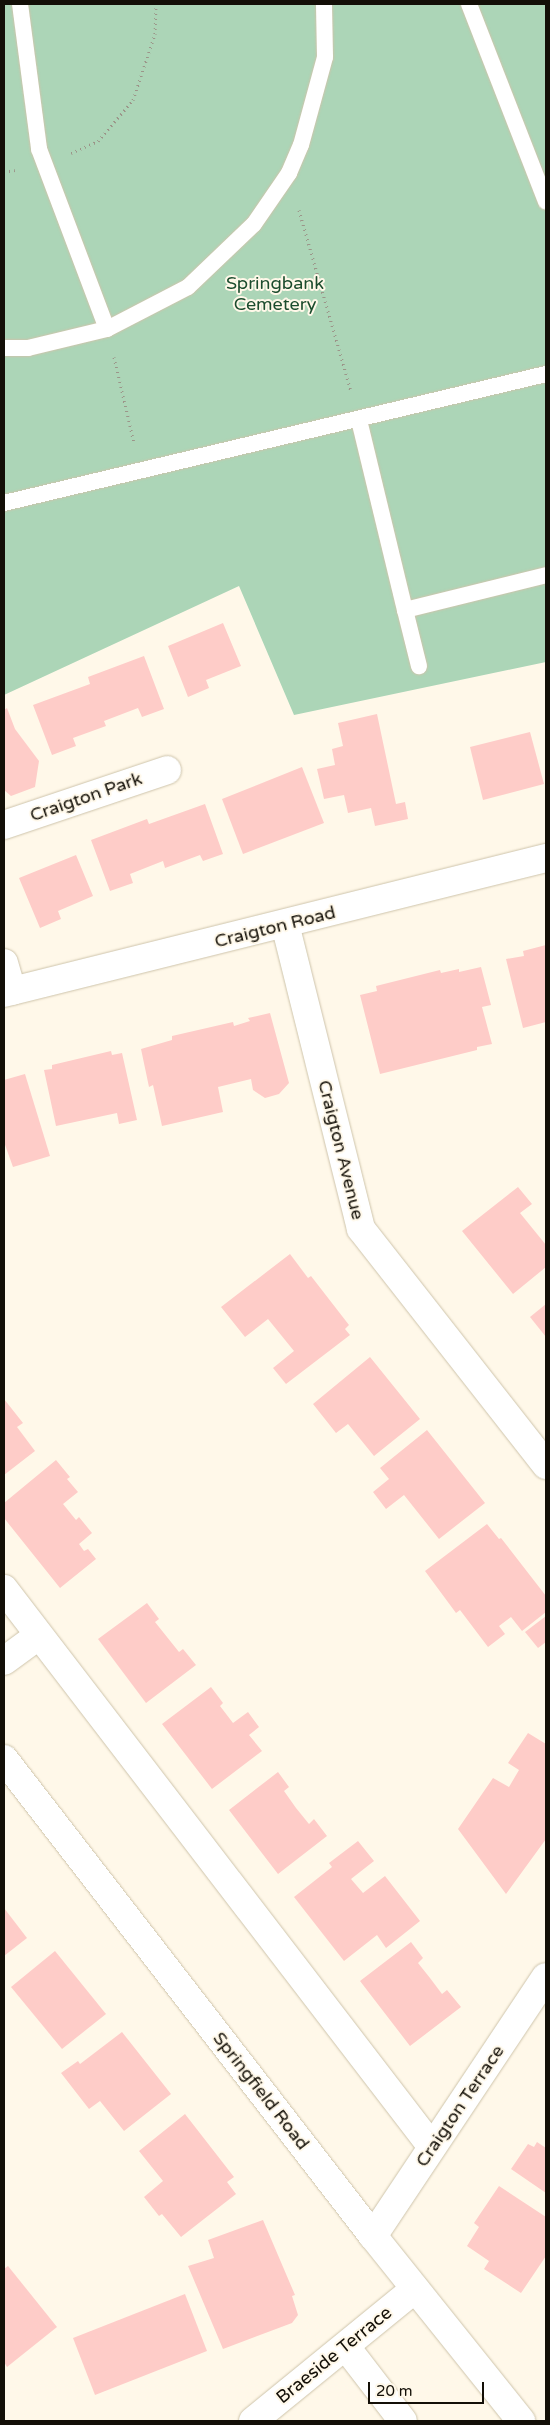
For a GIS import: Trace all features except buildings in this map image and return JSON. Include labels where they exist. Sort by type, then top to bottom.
[{"type":"street","name":"Craigton Park","points":[[4,825],[167,770]]},
{"type":"street","name":"Craigton Road","points":[[8,992],[546,858]]},
{"type":"street","name":"Craigton Avenue","points":[[286,924],[361,1229],[546,1465]]},
{"type":"street","points":[[4,963],[8,992]]},
{"type":"street","points":[[4,1589],[38,1636],[432,2148]]},
{"type":"street","points":[[4,1661],[38,1636]]},
{"type":"street","name":"Springfield Road","points":[[4,1759],[373,2236],[521,2421]]},
{"type":"street","name":"Craigton Terrace","points":[[373,2236],[546,1977]]},
{"type":"street","name":"Braeside Terrace","points":[[253,2421],[415,2289]]},
{"type":"street","points":[[346,2347],[403,2421]]},
{"type":"lane","points":[[20,4],[38,149],[107,329]]},
{"type":"lane","points":[[4,348],[28,348],[107,329],[188,287],[254,224],[289,173],[301,145],[325,57],[324,4]]},
{"type":"lane","points":[[469,4],[546,201]]},
{"type":"lane","points":[[4,503],[546,374]]},
{"type":"lane","points":[[359,420],[419,666]]},
{"type":"lane","points":[[405,610],[546,576]]},
{"type":"path","points":[[44,164],[98,141],[133,100],[155,34],[156,4]]},
{"type":"path","points":[[289,173],[359,420]]},
{"type":"path","points":[[107,329],[141,471]]},
{"type":"green space","name":"Springbank Cemetery","points":[[4,4],[546,4],[546,662],[294,715],[239,586],[4,695]]}]
